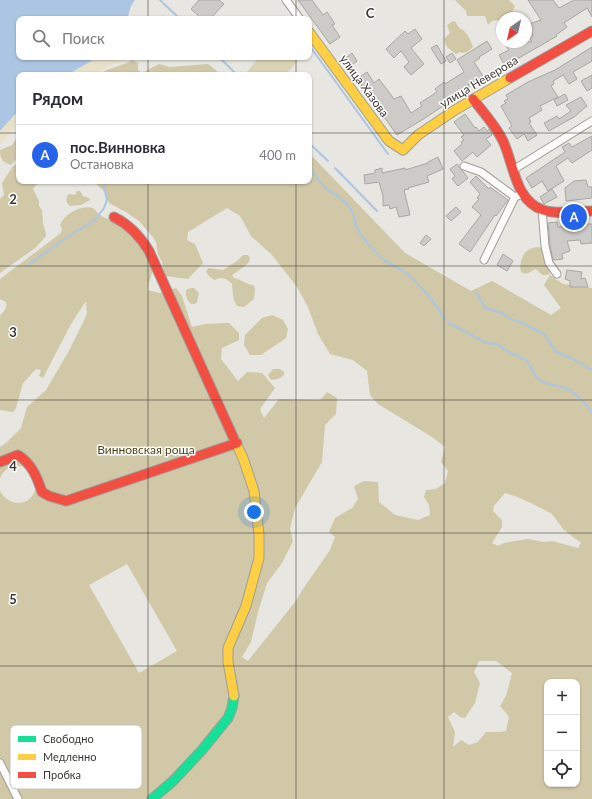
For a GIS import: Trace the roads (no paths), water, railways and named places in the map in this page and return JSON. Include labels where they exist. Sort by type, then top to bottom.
[{"type":"street","points":[[286,0],[298,16]]},
{"type":"street","name":"улица Неверова","points":[[403,150],[418,135],[433,124],[473,99],[592,31]]},
{"type":"street","name":"улица Хазова","points":[[312,36],[389,141],[403,150]]},
{"type":"street","points":[[473,99],[503,141],[513,170],[519,195],[484,260]]},
{"type":"street","points":[[513,170],[592,121]]},
{"type":"street","points":[[464,166],[481,172],[542,209],[550,211],[592,211]]},
{"type":"street","points":[[542,209],[545,246],[549,263],[558,274]]},
{"type":"street","points":[[114,217],[128,225],[140,237],[152,258],[237,443],[254,491],[259,534],[258,558],[246,606],[228,648],[228,662],[234,697],[228,718],[202,750],[152,799]]},
{"type":"street","points":[[0,462],[18,455],[26,460],[31,467],[42,492],[49,496],[66,501],[237,443]]},
{"type":"street","points":[[0,763],[10,783]]},
{"type":"street","points":[[13,789],[18,799]]},
{"type":"water","points":[[0,0],[135,0],[131,6],[128,16],[16,16],[16,60],[93,60],[72,72],[16,72],[16,113],[0,131]]},
{"type":"waterway","points":[[160,0],[177,16]]},
{"type":"waterway","points":[[312,49],[388,154]]},
{"type":"waterway","points":[[222,60],[234,72]]},
{"type":"waterway","points":[[312,146],[328,161]]},
{"type":"waterway","points":[[335,168],[377,211]]},
{"type":"waterway","points":[[312,171],[324,186],[348,205],[353,213],[357,228],[367,243],[385,260],[400,269],[419,285],[431,299],[445,320]]},
{"type":"waterway","points":[[28,265],[66,238],[95,220],[104,208],[107,200],[104,184]]},
{"type":"waterway","points":[[476,292],[485,308],[502,313],[510,319],[521,322],[545,335],[555,351],[592,370]]},
{"type":"waterway","points":[[449,323],[486,343],[496,344],[509,353],[519,356],[527,361],[537,378],[545,383],[569,389],[583,401],[592,413]]},
{"type":"place","name":"пос.Винновка","points":[[574,217]]},
{"type":"park label","name":"Винновская роща","points":[[146,450]]}]
